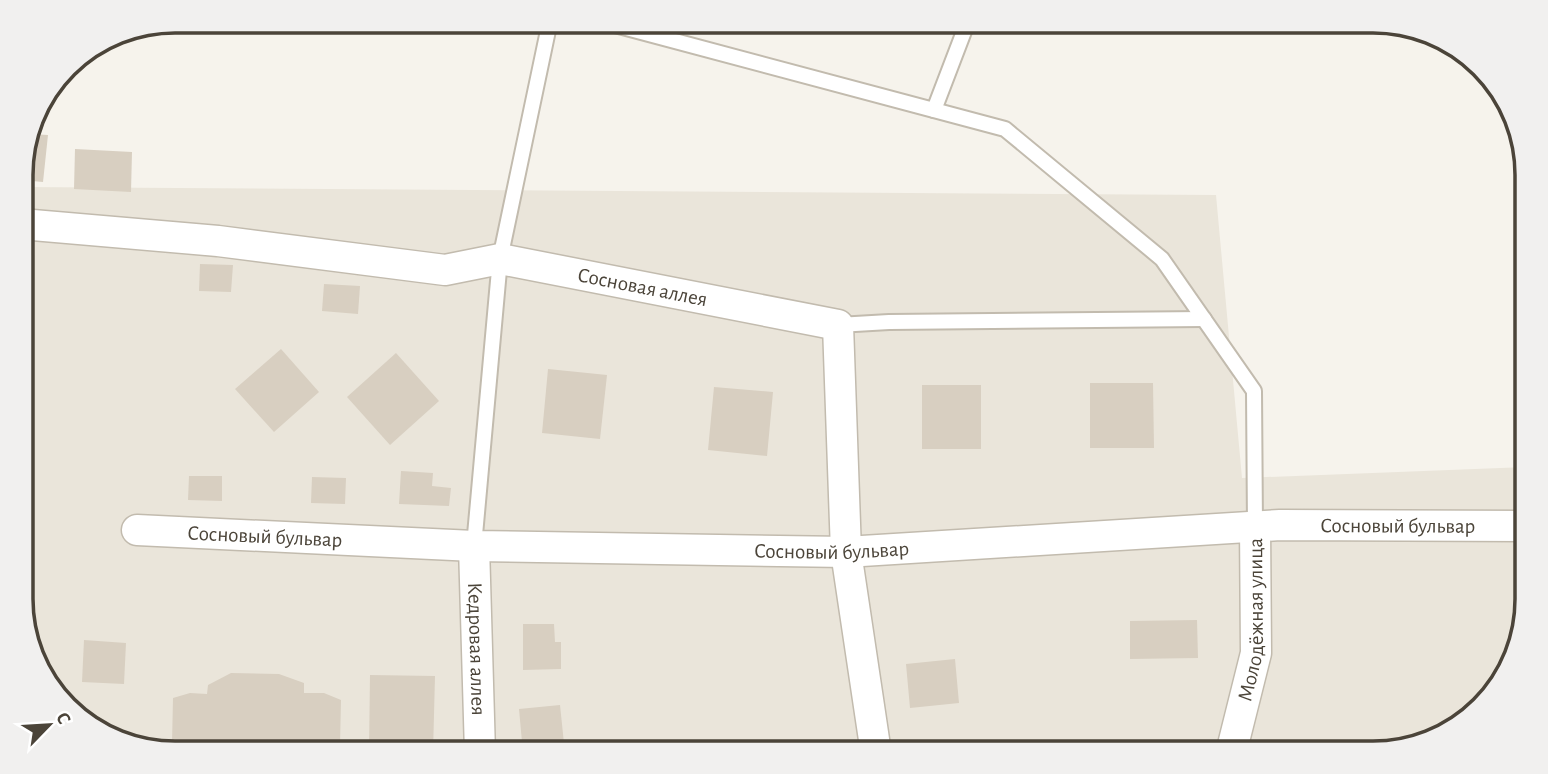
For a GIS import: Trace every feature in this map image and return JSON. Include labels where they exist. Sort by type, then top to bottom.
[{"type":"street","name":"Сосновая аллея","points":[[34,225],[218,241],[445,270],[500,259],[838,325]]},
{"type":"street","points":[[838,325],[846,552],[874,740]]},
{"type":"street","name":"Сосновый бульвар","points":[[137,530],[474,546],[846,552],[1255,526],[1515,526]]},
{"type":"street","name":"Молодёжная улица","points":[[1234,740],[1256,653],[1255,526]]},
{"type":"street","name":"Кедровая аллея","points":[[474,546],[480,741]]},
{"type":"lane","points":[[934,110],[963,33]]},
{"type":"lane","points":[[474,546],[500,259],[547,34]]},
{"type":"lane","points":[[647,34],[1005,129],[1161,259],[1254,391],[1255,526]]},
{"type":"lane","points":[[838,325],[889,322],[1204,319]]},
{"type":"shaded area","points":[[34,187],[1216,195],[1242,478],[1515,467],[1515,599],[1507,645],[1491,678],[1467,706],[1436,726],[1419,733],[1383,740],[156,740],[112,726],[84,708],[84,690],[67,690],[44,653],[34,618],[33,599]]},
{"type":"building","points":[[39,135],[48,135],[43,182],[34,181],[34,156]]},
{"type":"building","points":[[75,149],[132,152],[131,192],[74,189]]},
{"type":"building","points":[[200,264],[233,265],[231,292],[199,291]]},
{"type":"building","points":[[324,284],[360,286],[358,314],[322,311]]},
{"type":"building","points":[[281,349],[319,392],[274,432],[235,389]]},
{"type":"building","points":[[396,353],[439,401],[390,445],[347,397]]},
{"type":"building","points":[[548,369],[607,375],[600,439],[542,433]]},
{"type":"building","points":[[1090,383],[1153,383],[1154,448],[1090,448]]},
{"type":"building","points":[[922,385],[981,385],[981,449],[922,449]]},
{"type":"building","points":[[714,387],[773,392],[767,456],[708,450]]},
{"type":"building","points":[[401,471],[433,473],[432,486],[451,488],[449,506],[399,504]]},
{"type":"building","points":[[189,476],[222,476],[222,501],[188,500]]},
{"type":"building","points":[[312,477],[346,478],[345,504],[311,503]]},
{"type":"building","points":[[1197,620],[1198,658],[1130,659],[1130,621]]},
{"type":"building","points":[[523,624],[554,624],[555,642],[561,642],[561,669],[523,670]]},
{"type":"building","points":[[84,640],[126,643],[124,684],[82,682]]},
{"type":"building","points":[[955,659],[959,703],[910,708],[906,664]]},
{"type":"building","points":[[231,673],[279,674],[304,683],[304,693],[324,693],[341,700],[340,741],[172,741],[173,698],[190,693],[207,694],[208,685]]},
{"type":"building","points":[[370,675],[435,676],[433,741],[369,741]]},
{"type":"building","points":[[560,705],[564,741],[522,741],[519,709]]}]
